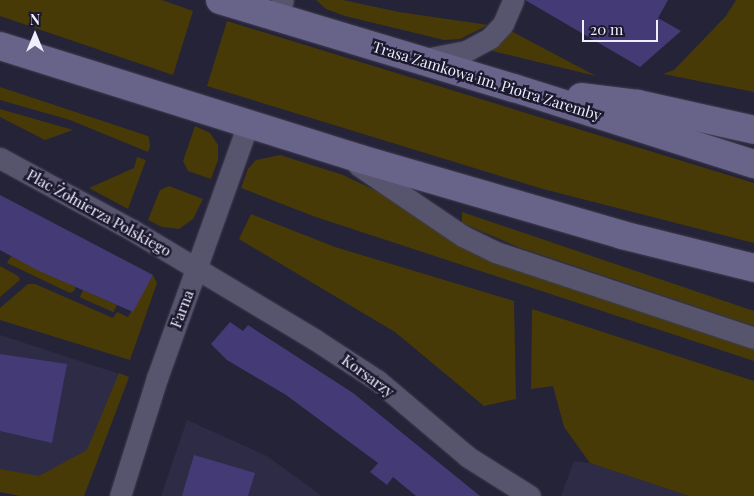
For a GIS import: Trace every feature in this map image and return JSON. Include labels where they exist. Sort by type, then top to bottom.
[{"type":"main road","name":"Trasa Zamkowa im. Piotra Zaremby","points":[[220,0],[280,9],[410,58],[514,88],[754,164]]},
{"type":"main road","points":[[0,46],[248,124],[622,235],[754,268]]},
{"type":"main road","points":[[514,88],[638,104],[754,130]]},
{"type":"street","points":[[410,58],[452,55],[479,44],[499,30],[513,0]]},
{"type":"street","name":"Farna","points":[[120,496],[157,378],[248,124]]},
{"type":"street","points":[[324,147],[364,168],[463,236],[496,252],[754,338]]},
{"type":"street","name":"Plac Żołnierza Polskiego","points":[[0,158],[198,268]]},
{"type":"street","name":"Korsarzy","points":[[198,268],[377,380],[468,457],[530,496]]},
{"type":"shaded area","points":[[0,0],[162,0],[193,11],[173,75],[0,16]]},
{"type":"shaded area","points":[[316,0],[343,0],[399,12],[488,25],[460,39],[444,40],[345,16],[326,9]]},
{"type":"shaded area","points":[[736,0],[754,0],[754,92],[663,74],[674,70],[726,16]]},
{"type":"shaded area","points":[[227,21],[754,183],[754,243],[543,189],[207,86]]},
{"type":"shaded area","points":[[511,31],[596,76],[488,50]]},
{"type":"shaded area","points":[[0,87],[145,135],[149,137],[150,147],[148,152],[70,120],[0,100]]},
{"type":"shaded area","points":[[0,109],[73,130],[45,140],[0,117]]},
{"type":"shaded area","points":[[195,126],[210,133],[218,145],[218,160],[211,179],[188,171],[183,161]]},
{"type":"shaded area","points":[[280,155],[343,175],[389,197],[479,253],[519,271],[754,348],[754,361],[313,216],[241,188],[248,169],[256,160]]},
{"type":"shaded area","points":[[137,157],[146,160],[128,209],[89,188],[134,168]]},
{"type":"shaded area","points":[[169,186],[203,199],[193,219],[179,229],[162,227],[148,220],[160,190]]},
{"type":"shaded area","points":[[462,212],[754,311],[754,326],[518,247],[462,223]]},
{"type":"shaded area","points":[[251,214],[335,247],[514,301],[516,399],[484,406],[395,332],[239,239]]},
{"type":"shaded area","points":[[11,256],[76,287],[74,291],[70,293],[7,263]]},
{"type":"shaded area","points":[[0,266],[18,276],[20,280],[0,297]]},
{"type":"shaded area","points":[[153,275],[157,283],[130,360],[0,320],[0,308],[28,284],[35,284],[113,318],[117,312],[128,317]]},
{"type":"shaded area","points":[[83,290],[117,305],[114,312],[80,297]]},
{"type":"shaded area","points":[[532,309],[754,381],[754,496],[689,496],[590,463],[564,427],[553,386],[531,389]]},
{"type":"shaded area","points":[[0,335],[129,377],[84,496],[21,496],[0,492]]},
{"type":"shaded area","points":[[119,373],[129,377],[84,496],[21,496],[0,492],[0,469],[39,476],[87,450]]},
{"type":"shaded area","points":[[187,420],[267,456],[322,496],[161,496]]},
{"type":"shaded area","points":[[574,461],[590,463],[689,496],[561,496]]},
{"type":"building","points":[[525,0],[668,0],[658,18],[681,31],[640,67]]},
{"type":"building","points":[[0,195],[153,275],[133,312],[37,270],[0,250]]},
{"type":"building","points":[[230,322],[243,331],[248,325],[353,393],[480,496],[416,496],[393,477],[387,485],[370,472],[378,463],[286,395],[227,360],[211,344]]},
{"type":"building","points":[[0,354],[67,364],[52,443],[0,431]]},
{"type":"building","points":[[194,455],[255,473],[248,496],[182,496]]}]
